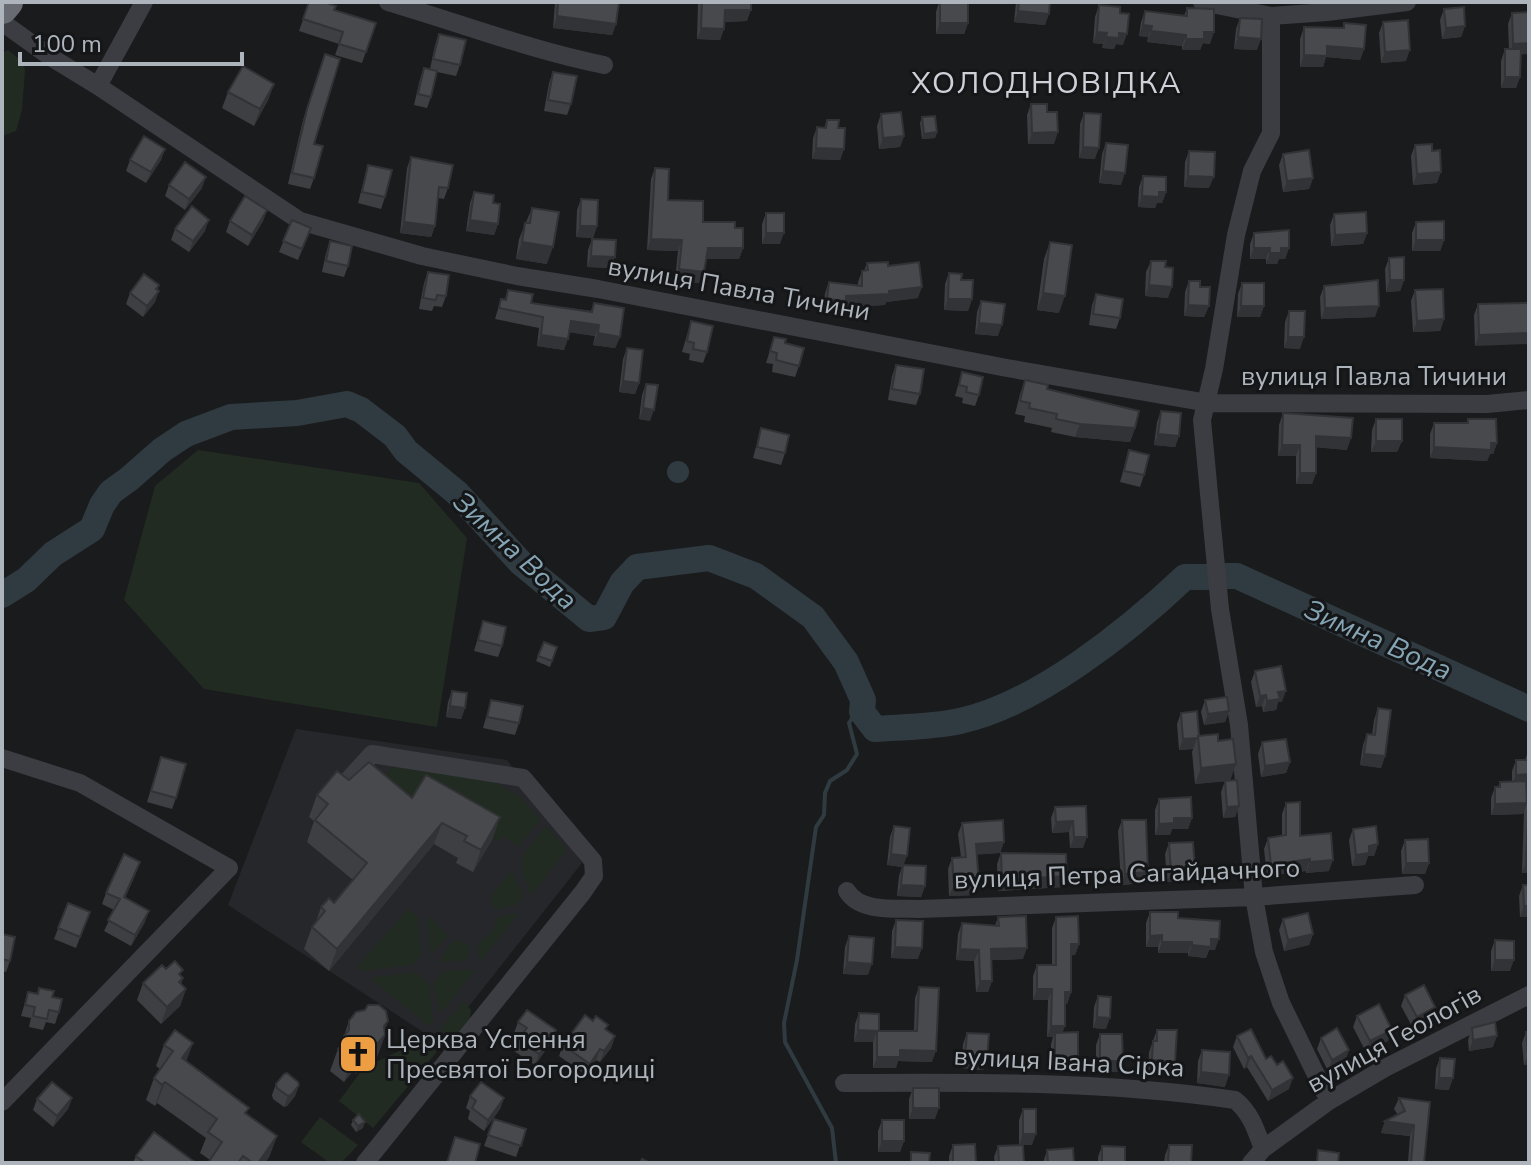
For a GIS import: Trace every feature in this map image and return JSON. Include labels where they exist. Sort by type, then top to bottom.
[{"type":"highway","points":[[2,8],[7,2]]},
{"type":"street","points":[[98,86],[144,2]]},
{"type":"street","points":[[388,2],[550,54],[604,65]]},
{"type":"street","points":[[1202,2],[1271,16],[1407,2]]},
{"type":"street","points":[[1271,16],[1271,133],[1252,171],[1236,235],[1208,403],[1202,420],[1220,609],[1239,725],[1254,897],[1267,969],[1329,1101]]},
{"type":"street","name":"вулиця Павла Тичини","points":[[2,22],[300,221],[422,256],[1007,368],[1208,403],[1487,404],[1529,400]]},
{"type":"street","points":[[342,787],[372,754],[523,778],[593,861],[594,876],[365,1163]]},
{"type":"street","points":[[2,758],[80,783],[229,868],[2,1102]]},
{"type":"street","name":"вулиця Петра Сагайдачного","points":[[847,891],[858,903],[872,907],[919,909],[1254,897],[1415,885]]},
{"type":"street","name":"вулиця Геологів","points":[[1257,1156],[1329,1101],[1410,1055],[1529,995]]},
{"type":"street","name":"вулиця Івана Сірка","points":[[844,1083],[1080,1085],[1161,1090],[1235,1100],[1252,1120],[1257,1156]]},
{"type":"shaded area","points":[[8,50],[23,62],[25,70],[22,110],[16,131],[2,136],[2,53]]},
{"type":"shaded area","points":[[198,450],[419,483],[467,538],[437,727],[204,689],[124,600],[155,486]]},
{"type":"shaded area","points":[[678,461],[686,464],[689,472],[686,480],[678,483],[670,480],[667,472],[670,464]]},
{"type":"shaded area","points":[[296,729],[507,760],[582,863],[440,1043],[228,905]]},
{"type":"shaded area","points":[[396,763],[501,780],[501,786],[519,796],[540,819],[519,847],[503,836],[499,841],[495,839],[417,794],[403,816],[371,790]]},
{"type":"shaded area","points":[[546,826],[567,850],[532,895],[521,865],[522,858]]},
{"type":"shaded area","points":[[513,872],[523,896],[517,905],[495,909],[490,898]]},
{"type":"shaded area","points":[[408,909],[418,916],[421,955],[412,965],[360,971],[358,966]]},
{"type":"shaded area","points":[[519,913],[480,962],[477,945],[493,930],[497,917]]},
{"type":"shaded area","points":[[427,917],[448,936],[433,953],[430,950]]},
{"type":"shaded area","points":[[454,940],[468,944],[469,957],[443,962],[440,959]]},
{"type":"shaded area","points":[[444,970],[475,970],[440,1014],[433,984]]},
{"type":"shaded area","points":[[415,972],[429,983],[433,1022],[429,1026],[370,978]]},
{"type":"shaded area","points":[[464,1001],[471,1010],[470,1021],[448,1048],[443,1044],[440,1029]]},
{"type":"shaded area","points":[[425,1039],[437,1052],[373,1128],[339,1101],[362,1070],[372,1069],[378,1061]]},
{"type":"shaded area","points":[[320,1117],[358,1145],[341,1163],[330,1163],[301,1142]]},
{"type":"building","points":[[309,2],[324,2],[336,6],[334,10],[376,23],[366,52],[339,44],[343,32],[303,19]]},
{"type":"building","points":[[558,2],[619,2],[616,24],[557,16]]},
{"type":"building","points":[[702,2],[751,2],[751,10],[725,10],[724,29],[701,28]]},
{"type":"building","points":[[940,2],[968,2],[968,23],[940,23]]},
{"type":"building","points":[[1019,2],[1050,2],[1049,14],[1018,11]]},
{"type":"building","points":[[1099,5],[1120,7],[1120,13],[1129,14],[1127,34],[1119,33],[1119,38],[1106,37],[1107,33],[1097,32]]},
{"type":"building","points":[[1464,7],[1465,26],[1446,28],[1444,9]]},
{"type":"building","points":[[1187,8],[1214,9],[1214,32],[1204,32],[1204,39],[1186,39],[1186,35],[1151,31],[1152,26],[1143,25],[1145,11],[1187,16]]},
{"type":"building","points":[[1529,12],[1529,43],[1513,44],[1512,13]]},
{"type":"building","points":[[1240,18],[1262,19],[1261,39],[1238,37]]},
{"type":"building","points":[[1408,20],[1410,50],[1385,52],[1383,22]]},
{"type":"building","points":[[1344,23],[1366,25],[1364,49],[1327,46],[1327,56],[1304,55],[1304,27],[1344,28]]},
{"type":"building","points":[[439,34],[466,40],[460,65],[433,59]]},
{"type":"building","points":[[1505,49],[1521,49],[1520,77],[1505,77]]},
{"type":"building","points":[[325,54],[340,59],[314,144],[323,146],[314,178],[292,173],[307,109]]},
{"type":"building","points":[[243,66],[274,84],[260,109],[228,92]]},
{"type":"building","points":[[424,68],[437,71],[431,97],[418,94]]},
{"type":"building","points":[[553,72],[577,76],[571,104],[548,100]]},
{"type":"building","points":[[1031,104],[1047,104],[1047,112],[1057,112],[1058,132],[1032,133]]},
{"type":"building","points":[[901,112],[904,136],[883,138],[881,114]]},
{"type":"building","points":[[1084,113],[1101,114],[1099,148],[1083,147]]},
{"type":"building","points":[[935,116],[937,132],[924,134],[922,117]]},
{"type":"building","points":[[827,120],[839,120],[838,128],[845,128],[844,149],[816,148],[817,127],[826,128]]},
{"type":"building","points":[[144,136],[165,149],[151,172],[130,160]]},
{"type":"building","points":[[1106,143],[1128,145],[1125,173],[1103,171]]},
{"type":"building","points":[[1432,144],[1432,151],[1440,150],[1441,172],[1417,174],[1415,145]]},
{"type":"building","points":[[1309,150],[1313,178],[1287,181],[1283,154]]},
{"type":"building","points":[[1189,151],[1215,152],[1214,177],[1188,176]]},
{"type":"building","points":[[411,157],[453,165],[448,188],[439,187],[435,226],[404,222]]},
{"type":"building","points":[[185,162],[206,177],[189,199],[169,185]]},
{"type":"building","points":[[368,165],[392,170],[385,197],[362,192]]},
{"type":"building","points":[[655,168],[669,169],[668,200],[703,201],[703,222],[735,222],[735,228],[743,228],[743,248],[708,248],[704,272],[679,269],[682,240],[651,239]]},
{"type":"building","points":[[1143,176],[1166,177],[1166,192],[1159,192],[1159,197],[1142,196]]},
{"type":"building","points":[[474,192],[494,195],[493,203],[500,204],[498,224],[470,220]]},
{"type":"building","points":[[245,196],[267,210],[252,235],[230,221]]},
{"type":"building","points":[[581,199],[598,200],[597,226],[580,226]]},
{"type":"building","points":[[192,206],[209,220],[193,241],[175,229]]},
{"type":"building","points":[[532,208],[559,212],[553,247],[522,242],[525,223],[530,223]]},
{"type":"building","points":[[1366,212],[1367,233],[1335,235],[1334,214]]},
{"type":"building","points":[[766,213],[784,213],[784,233],[766,233]]},
{"type":"building","points":[[292,220],[311,228],[302,249],[283,241]]},
{"type":"building","points":[[1444,221],[1444,240],[1416,240],[1416,222]]},
{"type":"building","points":[[1289,230],[1289,248],[1281,248],[1281,253],[1270,253],[1270,248],[1254,248],[1254,233]]},
{"type":"building","points":[[592,239],[616,240],[615,257],[591,256]]},
{"type":"building","points":[[330,241],[352,246],[348,266],[326,261]]},
{"type":"building","points":[[1050,242],[1072,245],[1065,296],[1043,293]]},
{"type":"building","points":[[1404,257],[1404,280],[1390,280],[1389,258]]},
{"type":"building","points":[[1151,261],[1166,261],[1165,267],[1173,268],[1172,287],[1149,285]]},
{"type":"building","points":[[888,262],[888,266],[919,262],[922,287],[889,291],[889,294],[846,296],[846,301],[827,299],[829,282],[862,286],[862,271],[868,270],[867,263]]},
{"type":"building","points":[[428,272],[449,275],[446,296],[437,295],[436,300],[423,298]]},
{"type":"building","points":[[949,273],[962,274],[961,280],[973,280],[972,299],[948,299]]},
{"type":"building","points":[[144,274],[159,285],[156,289],[159,291],[147,306],[130,293]]},
{"type":"building","points":[[1378,280],[1379,306],[1325,308],[1324,286]]},
{"type":"building","points":[[1189,281],[1200,281],[1200,287],[1210,287],[1209,306],[1188,305]]},
{"type":"building","points":[[1242,283],[1264,283],[1264,306],[1241,306]]},
{"type":"building","points":[[1443,289],[1444,319],[1417,321],[1415,290]]},
{"type":"building","points":[[508,290],[533,294],[531,303],[592,312],[594,303],[624,308],[620,337],[598,333],[599,325],[571,321],[568,339],[541,335],[543,317],[499,308],[501,299],[506,300]]},
{"type":"building","points":[[1096,294],[1123,299],[1120,318],[1093,314]]},
{"type":"building","points":[[981,301],[1005,304],[1002,325],[979,323]]},
{"type":"building","points":[[1529,303],[1529,333],[1479,335],[1478,304]]},
{"type":"building","points":[[1289,311],[1305,311],[1304,337],[1288,337]]},
{"type":"building","points":[[691,321],[713,326],[707,352],[693,349],[694,343],[687,341]]},
{"type":"building","points":[[774,337],[804,348],[799,366],[776,360],[777,353],[770,351]]},
{"type":"building","points":[[627,348],[643,350],[639,383],[623,381]]},
{"type":"building","points":[[896,365],[924,369],[920,394],[892,389]]},
{"type":"building","points":[[962,372],[983,377],[979,395],[966,392],[967,387],[959,385]]},
{"type":"building","points":[[1025,380],[1048,385],[1047,389],[1139,411],[1135,428],[1080,424],[1056,419],[1057,414],[1029,408],[1030,403],[1020,401]]},
{"type":"building","points":[[646,384],[658,385],[654,410],[643,408]]},
{"type":"building","points":[[1161,411],[1181,413],[1179,436],[1158,434]]},
{"type":"building","points":[[1283,413],[1353,418],[1351,438],[1316,436],[1316,473],[1300,473],[1300,445],[1282,445]]},
{"type":"building","points":[[1376,419],[1402,419],[1402,441],[1376,441]]},
{"type":"building","points":[[1468,419],[1496,419],[1497,443],[1491,443],[1491,450],[1434,447],[1434,423],[1468,423]]},
{"type":"building","points":[[761,428],[789,435],[785,453],[757,447]]},
{"type":"building","points":[[1129,450],[1149,455],[1144,475],[1124,471]]},
{"type":"building","points":[[483,621],[506,627],[502,646],[478,640]]},
{"type":"building","points":[[544,642],[557,647],[552,661],[538,656]]},
{"type":"building","points":[[1281,666],[1286,691],[1278,692],[1280,699],[1267,701],[1266,695],[1260,696],[1255,671]]},
{"type":"building","points":[[452,691],[467,693],[465,708],[450,706]]},
{"type":"building","points":[[1227,697],[1229,711],[1208,714],[1205,700]]},
{"type":"building","points":[[491,700],[523,706],[519,723],[487,717]]},
{"type":"building","points":[[1378,708],[1391,710],[1385,756],[1364,754],[1367,734],[1375,735]]},
{"type":"building","points":[[1197,711],[1198,738],[1183,739],[1181,713]]},
{"type":"building","points":[[1218,734],[1218,741],[1233,739],[1236,764],[1201,768],[1198,736]]},
{"type":"building","points":[[1286,739],[1290,762],[1265,766],[1262,742]]},
{"type":"building","points":[[1528,752],[1529,774],[1516,775],[1516,760],[1528,760]]},
{"type":"building","points":[[161,757],[186,764],[176,798],[151,791]]},
{"type":"building","points":[[369,762],[412,798],[426,775],[500,817],[481,850],[464,841],[467,836],[442,823],[337,949],[312,927],[325,911],[321,907],[329,898],[334,903],[367,863],[315,820],[328,804],[317,795],[337,771],[349,780]]},
{"type":"building","points":[[1237,780],[1239,806],[1227,807],[1225,781]]},
{"type":"building","points":[[1526,781],[1527,803],[1495,804],[1495,787],[1500,787],[1500,782]]},
{"type":"building","points":[[1529,796],[1529,862],[1526,862]]},
{"type":"building","points":[[1191,797],[1192,818],[1174,818],[1174,823],[1159,824],[1159,799]]},
{"type":"building","points":[[1300,802],[1300,836],[1331,833],[1333,860],[1310,862],[1310,859],[1271,865],[1268,838],[1286,835],[1286,803]]},
{"type":"building","points":[[1086,806],[1087,837],[1074,837],[1073,821],[1056,822],[1055,807]]},
{"type":"building","points":[[1003,820],[1004,842],[976,844],[979,884],[954,885],[952,858],[966,857],[962,823]]},
{"type":"building","points":[[1122,820],[1146,820],[1148,872],[1125,874]]},
{"type":"building","points":[[894,826],[910,828],[907,856],[891,854]]},
{"type":"building","points":[[1376,826],[1378,844],[1369,846],[1369,853],[1356,855],[1353,829]]},
{"type":"building","points":[[1428,839],[1429,863],[1406,863],[1405,840]]},
{"type":"building","points":[[1193,842],[1195,869],[1171,871],[1169,843]]},
{"type":"building","points":[[1001,853],[1066,854],[1067,876],[1002,880]]},
{"type":"building","points":[[124,854],[140,862],[124,897],[149,911],[135,935],[108,920],[120,899],[106,893]]},
{"type":"building","points":[[903,865],[926,866],[925,886],[901,885]]},
{"type":"building","points":[[1523,885],[1529,885],[1529,906],[1524,906]]},
{"type":"building","points":[[68,903],[90,912],[80,937],[58,928]]},
{"type":"building","points":[[1150,912],[1178,912],[1178,918],[1220,921],[1219,939],[1211,939],[1211,947],[1192,945],[1192,942],[1162,942],[1162,935],[1150,936]]},
{"type":"building","points":[[1308,913],[1313,934],[1288,940],[1283,919]]},
{"type":"building","points":[[1026,916],[1027,948],[991,949],[992,981],[980,981],[979,950],[960,949],[962,923],[999,926],[998,917]]},
{"type":"building","points":[[1078,916],[1079,944],[1071,944],[1071,992],[1065,992],[1065,1026],[1051,1026],[1052,989],[1037,989],[1037,965],[1056,965],[1056,917]]},
{"type":"building","points":[[896,920],[923,921],[922,948],[895,947]]},
{"type":"building","points":[[2,934],[15,937],[10,961],[2,959]]},
{"type":"building","points":[[849,936],[874,938],[872,964],[847,962]]},
{"type":"building","points":[[1495,940],[1514,941],[1514,960],[1495,960]]},
{"type":"building","points":[[175,961],[183,970],[179,974],[183,978],[179,982],[186,989],[167,1007],[143,983],[162,965],[166,969]]},
{"type":"building","points":[[1424,985],[1435,1007],[1417,1017],[1405,995]]},
{"type":"building","points":[[919,987],[939,988],[936,1051],[900,1050],[900,1057],[877,1057],[877,1031],[917,1031]]},
{"type":"building","points":[[39,988],[54,991],[52,997],[62,999],[59,1012],[49,1010],[47,1019],[33,1016],[35,1007],[25,1005],[28,992],[38,994]]},
{"type":"building","points":[[1098,996],[1111,997],[1110,1018],[1097,1017]]},
{"type":"building","points":[[1379,1004],[1392,1030],[1370,1041],[1357,1016]]},
{"type":"building","points":[[368,1005],[379,1005],[386,1011],[388,1021],[384,1026],[385,1035],[364,1052],[361,1049],[352,1060],[338,1049],[346,1038],[349,1021]]},
{"type":"building","points":[[527,1010],[556,1030],[539,1054],[518,1039],[527,1028],[518,1022]]},
{"type":"building","points":[[859,1013],[879,1014],[879,1031],[858,1030]]},
{"type":"building","points":[[585,1015],[593,1021],[596,1016],[608,1025],[605,1029],[615,1036],[604,1051],[600,1049],[590,1064],[563,1045]]},
{"type":"building","points":[[1495,1022],[1497,1036],[1473,1040],[1472,1028]]},
{"type":"building","points":[[1337,1028],[1349,1050],[1332,1060],[1321,1038]]},
{"type":"building","points":[[1251,1029],[1266,1059],[1271,1056],[1277,1065],[1283,1061],[1293,1078],[1272,1090],[1251,1056],[1248,1058],[1237,1036]]},
{"type":"building","points":[[175,1030],[193,1043],[182,1058],[249,1108],[245,1113],[277,1136],[258,1163],[243,1156],[238,1163],[208,1163],[222,1142],[208,1132],[217,1119],[165,1082],[162,1085],[154,1078],[173,1051],[164,1045]]},
{"type":"building","points":[[1157,1030],[1177,1030],[1175,1062],[1152,1060]]},
{"type":"building","points":[[1078,1032],[1078,1058],[1055,1059],[1055,1033]]},
{"type":"building","points":[[1526,1032],[1529,1032],[1529,1054],[1528,1054]]},
{"type":"building","points":[[967,1033],[989,1034],[987,1059],[965,1057]]},
{"type":"building","points":[[1100,1034],[1122,1034],[1123,1061],[1100,1061]]},
{"type":"building","points":[[1202,1050],[1230,1052],[1229,1075],[1201,1072]]},
{"type":"building","points":[[1440,1058],[1455,1059],[1453,1078],[1439,1078]]},
{"type":"building","points":[[287,1073],[299,1085],[288,1096],[276,1084]]},
{"type":"building","points":[[52,1082],[72,1098],[57,1116],[37,1099]]},
{"type":"building","points":[[481,1082],[504,1098],[488,1120],[472,1108],[476,1101],[470,1096]]},
{"type":"building","points":[[913,1088],[939,1088],[939,1108],[913,1108]]},
{"type":"building","points":[[1399,1098],[1430,1102],[1424,1163],[1411,1163],[1414,1125],[1385,1121],[1405,1111]]},
{"type":"building","points":[[1023,1109],[1036,1109],[1036,1134],[1023,1134]]},
{"type":"building","points":[[359,1114],[365,1122],[358,1126],[353,1120]]},
{"type":"building","points":[[494,1119],[526,1129],[521,1146],[488,1135]]},
{"type":"building","points":[[882,1120],[904,1120],[904,1141],[882,1141]]},
{"type":"building","points":[[154,1132],[196,1163],[145,1163],[136,1156]]},
{"type":"building","points":[[455,1137],[480,1144],[475,1163],[447,1163]]},
{"type":"building","points":[[975,1144],[976,1163],[953,1163],[953,1145]]},
{"type":"building","points":[[1023,1145],[1024,1163],[999,1163],[998,1146]]},
{"type":"building","points":[[1169,1145],[1192,1145],[1191,1163],[1168,1163]]},
{"type":"building","points":[[1102,1146],[1125,1147],[1125,1163],[1102,1163]]},
{"type":"building","points":[[1073,1148],[1074,1163],[1048,1163],[1047,1150]]},
{"type":"building","points":[[1318,1150],[1339,1153],[1338,1163],[1317,1163]]},
{"type":"building","points":[[911,1152],[930,1153],[929,1163],[911,1163]]},
{"type":"waterway","name":"Зимна Вода","points":[[2,595],[26,580],[53,554],[92,529],[111,492],[186,434],[231,417],[297,413],[347,404],[361,410],[395,436],[406,451],[457,493],[521,563],[589,619],[604,617],[622,583],[637,567],[709,558],[756,576],[813,617],[846,662],[863,700],[862,712],[875,729],[960,721],[1019,699],[1109,642],[1185,577],[1207,577]]},
{"type":"waterway","name":"Зимна Вода","points":[[1226,576],[1237,576],[1529,709]]},
{"type":"waterway","points":[[836,1163],[832,1128],[785,1042],[784,1023],[797,960],[816,827],[824,815],[825,793],[830,781],[847,770],[857,754],[849,723],[863,700]]},
{"type":"place","name":"Церква Успення Пресвятої Богородиці","points":[[358,1054]]},
{"type":"district","name":"ХОЛОДНОВІДКА","points":[[1047,83]]}]
